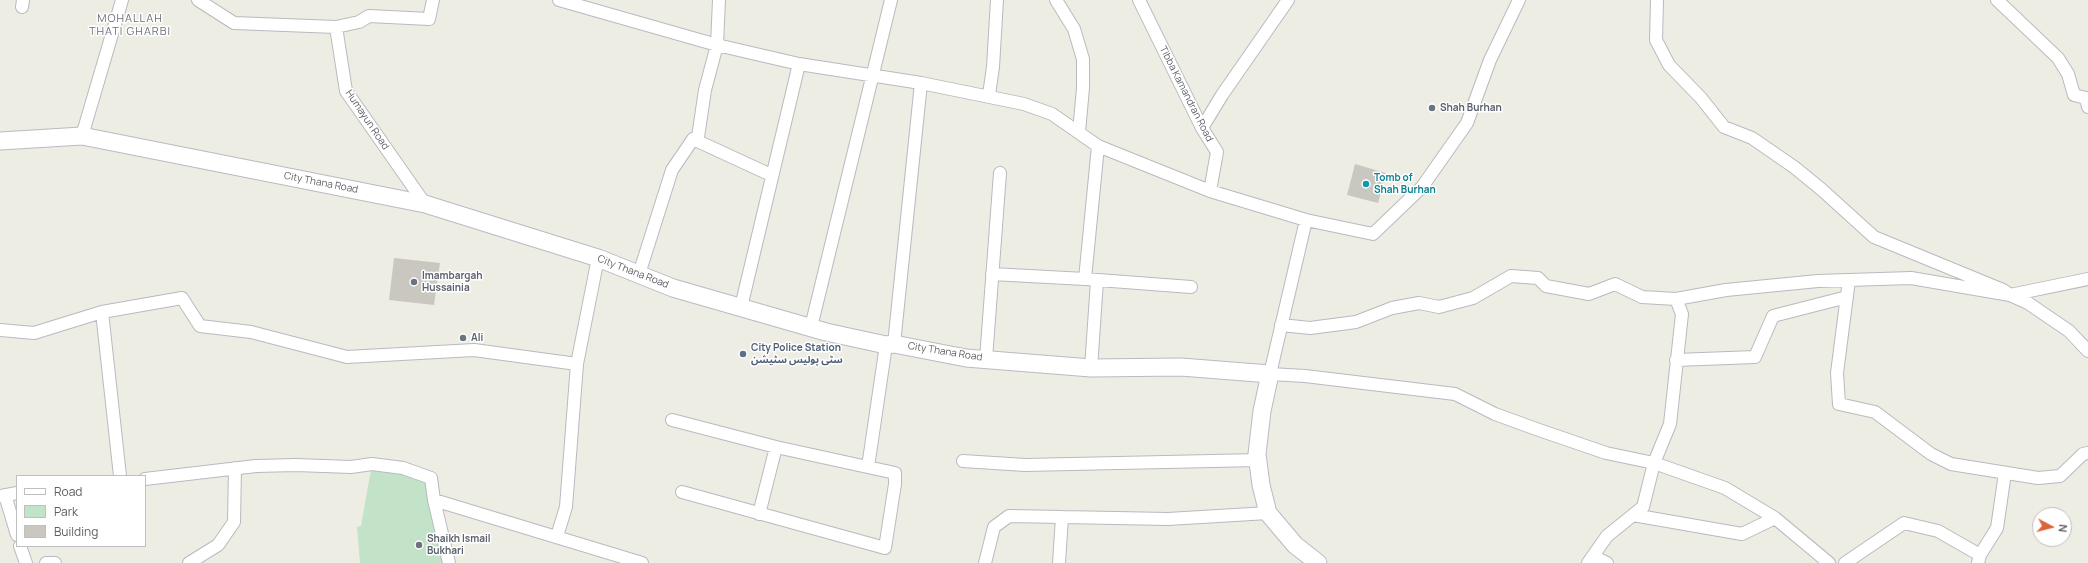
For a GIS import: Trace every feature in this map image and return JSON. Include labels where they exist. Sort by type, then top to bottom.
[{"type":"street","points":[[82,136],[122,0]]},
{"type":"street","points":[[201,1],[234,22],[336,27],[359,22],[369,16],[429,19],[434,0]]},
{"type":"street","points":[[639,274],[672,170],[693,139],[698,137],[705,90],[717,44],[719,0]]},
{"type":"street","points":[[811,327],[891,0]]},
{"type":"street","points":[[989,95],[993,67],[997,0]]},
{"type":"street","name":"Tibba Kamandran Road","points":[[1139,0],[1202,128],[1217,152],[1210,191]]},
{"type":"street","points":[[1202,128],[1222,94],[1288,0]]},
{"type":"street","points":[[565,1],[717,44],[799,64],[921,83],[979,96],[989,95],[1052,114],[1098,146],[1210,191],[1306,220],[1373,234],[1422,187],[1467,123],[1490,60],[1519,0]]},
{"type":"street","points":[[1657,0],[1656,40],[1669,65],[1701,98],[1724,127],[1752,138],[1794,167],[1821,188],[1874,237],[2003,290],[2010,296]]},
{"type":"street","points":[[1997,0],[2058,58],[2068,74],[2074,95],[2086,98],[2088,108]]},
{"type":"street","points":[[1061,2],[1074,29],[1083,60],[1083,88],[1079,132]]},
{"type":"street","name":"Humayun Road","points":[[336,27],[346,91],[425,204]]},
{"type":"street","points":[[741,306],[771,175],[799,64]]},
{"type":"street","points":[[868,467],[890,344],[921,83]]},
{"type":"street","name":"City Thana Road","points":[[0,141],[82,136],[425,204],[598,258],[673,288],[741,306],[826,332],[966,358],[1091,368],[1181,367],[1270,374]]},
{"type":"street","points":[[693,139],[771,175]]},
{"type":"street","points":[[1091,368],[1091,280],[1098,146]]},
{"type":"street","points":[[986,359],[1000,173]]},
{"type":"street","points":[[1306,220],[1262,411],[1257,454],[1260,485],[1268,513],[1295,544],[1318,563]]},
{"type":"street","points":[[557,536],[566,507],[576,364],[598,258]]},
{"type":"street","points":[[992,274],[1191,288]]},
{"type":"street","points":[[1281,325],[1310,328],[1356,322],[1392,308],[1419,303],[1439,307],[1473,298],[1511,276],[1538,278],[1546,286],[1589,294],[1615,284],[1642,297],[1676,299],[1726,290],[1818,281],[1911,278],[2010,296],[2028,303],[2069,331],[2088,351]]},
{"type":"street","points":[[2010,296],[2088,279]]},
{"type":"street","points":[[1849,280],[1837,373],[1839,404],[1875,412],[1931,454],[1952,464],[2038,478],[2060,476],[2083,454],[2088,453]]},
{"type":"street","points":[[1676,360],[1755,357],[1773,316],[1847,297]]},
{"type":"street","points":[[0,330],[34,333],[102,312],[182,298],[200,326],[251,332],[347,357],[474,350],[576,364]]},
{"type":"street","points":[[1607,563],[1591,559],[1607,536],[1643,507],[1654,463],[1670,424],[1682,314],[1676,299]]},
{"type":"street","points":[[102,312],[120,475]]},
{"type":"street","points":[[1270,374],[1455,394],[1495,414],[1598,451],[1654,463],[1725,488],[1775,518],[1829,563]]},
{"type":"street","points":[[672,420],[776,447],[895,473],[895,484],[885,548],[682,492]]},
{"type":"street","points":[[759,514],[776,447]]},
{"type":"street","points":[[963,461],[1025,465],[1258,460]]},
{"type":"street","points":[[146,479],[234,468],[296,465],[351,467],[372,464],[403,468],[431,478],[434,500],[449,563]]},
{"type":"street","points":[[189,563],[218,545],[234,522],[234,468]]},
{"type":"street","points":[[1845,563],[1904,523],[1938,531],[1979,559],[1997,528],[2005,473]]},
{"type":"street","points":[[16,493],[2,495],[16,532]]},
{"type":"street","points":[[434,500],[557,536],[642,563]]},
{"type":"street","points":[[985,563],[994,527],[1010,516],[1168,519],[1268,513]]},
{"type":"street","points":[[1633,515],[1742,534],[1775,518]]},
{"type":"street","points":[[1059,563],[1062,517]]},
{"type":"street","points":[[20,547],[26,563]]},
{"type":"street","points":[[46,563],[55,563]]},
{"type":"green space","points":[[372,464],[431,478],[449,563],[360,563],[357,527],[361,526]]},
{"type":"building","name":"Tomb of Shah Burhan","points":[[1355,164],[1386,173],[1378,203],[1347,195]]},
{"type":"building","name":"Imambargah Hussainia","points":[[394,258],[440,263],[434,305],[389,300]]},
{"type":"place","name":"Shah Burhan","points":[[1432,108]]},
{"type":"place","name":"Tomb of Shah Burhan","points":[[1366,184]]},
{"type":"place","name":"Imambargah Hussainia","points":[[414,282]]},
{"type":"place","name":"Ali","points":[[463,338]]},
{"type":"place","name":"City Police Station سٹی پولیس سٹیشن","points":[[743,354]]},
{"type":"place","name":"Shaikh Ismail Bukhari","points":[[419,545]]},
{"type":"district","name":"MOHALLAH THATI GHARBI","points":[[130,25]]}]
